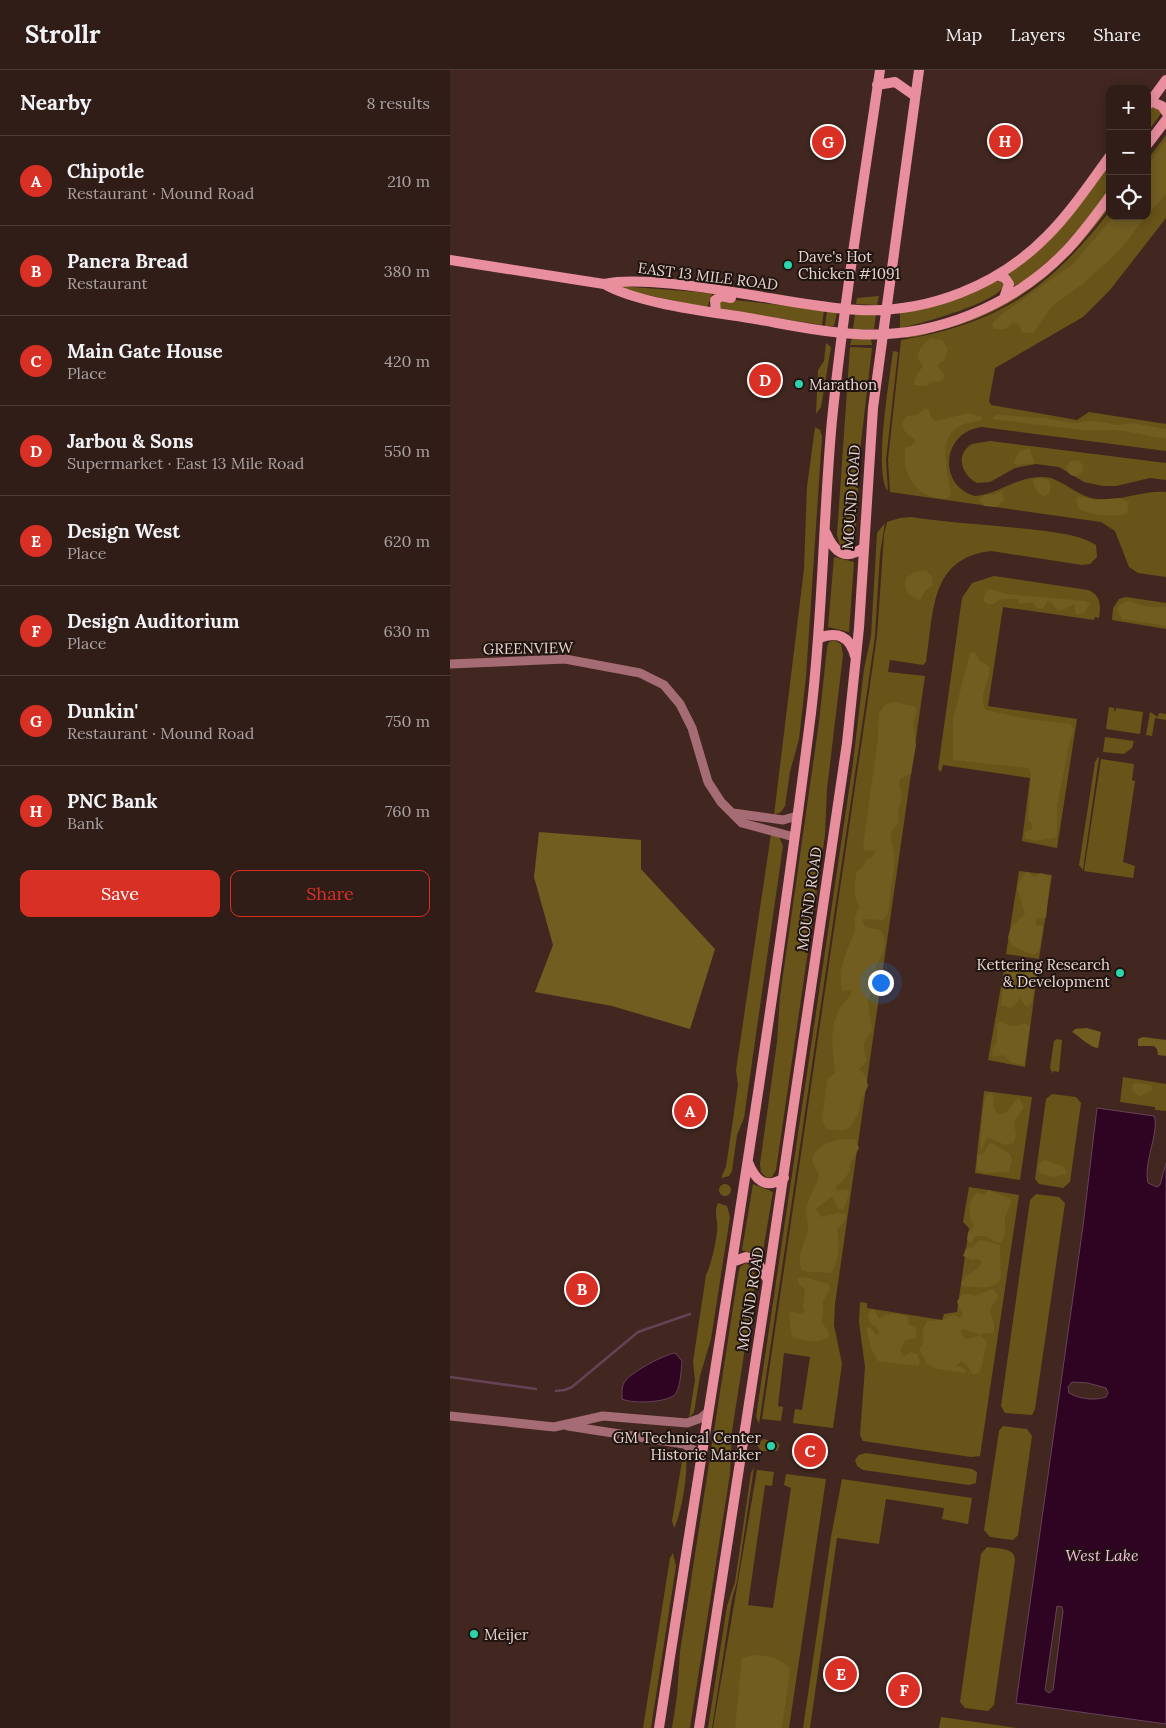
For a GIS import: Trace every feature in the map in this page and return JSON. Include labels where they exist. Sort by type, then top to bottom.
[{"type":"main road","name":"MOUND ROAD","points":[[659,1728],[732,1262],[797,816],[819,638],[832,423],[880,70]]},
{"type":"main road","name":"MOUND ROAD","points":[[699,1728],[784,1178],[845,752],[856,659],[870,432],[919,70]]},
{"type":"main road","points":[[1151,100],[1166,80]]},
{"type":"main road","points":[[878,85],[895,82],[915,96]]},
{"type":"main road","points":[[1151,103],[1162,106],[1166,112]]},
{"type":"main road","points":[[1151,140],[1166,120]]},
{"type":"main road","name":"EAST 13 MILE ROAD","points":[[450,260],[604,284],[620,281],[707,289],[846,309],[886,309],[919,305],[947,298],[997,275],[1017,262],[1048,236],[1106,161]]},
{"type":"main road","name":"EAST 13 MILE ROAD","points":[[604,284],[618,293],[716,313],[843,333],[882,334],[922,329],[954,321],[1004,298],[1034,279],[1057,260],[1078,238],[1106,201]]},
{"type":"main road","points":[[997,275],[1005,278],[1008,284],[1004,298]]},
{"type":"main road","points":[[716,313],[714,304],[718,298],[761,302],[766,297]]},
{"type":"main road","points":[[825,530],[834,548],[843,555],[853,554],[863,548]]},
{"type":"main road","points":[[819,638],[833,634],[843,636],[850,643],[856,659]]},
{"type":"main road","points":[[747,1158],[752,1173],[760,1182],[772,1184],[784,1178]]},
{"type":"main road","points":[[732,1262],[746,1258],[756,1260],[768,1280]]},
{"type":"street","name":"GREENVIEW","points":[[450,664],[565,659],[640,673],[664,685],[680,704],[692,728],[712,790],[742,823],[794,837]]},
{"type":"street","points":[[733,813],[784,820],[797,816]]},
{"type":"street","points":[[566,1426],[603,1416],[687,1423],[701,1418],[708,1412]]},
{"type":"street","points":[[450,1416],[541,1427],[566,1426],[684,1444],[702,1455]]},
{"type":"shaded area","points":[[1155,106],[1161,112],[1151,127],[1151,109]]},
{"type":"shaded area","points":[[1166,135],[1166,218],[1110,290],[1083,317],[995,368],[989,401],[991,405],[1077,420],[1089,412],[1166,424],[1166,451],[982,427],[969,431],[959,438],[952,448],[949,459],[950,471],[954,482],[963,490],[975,496],[984,495],[1024,480],[1041,477],[1055,480],[1082,495],[1097,499],[1115,499],[1166,492],[1166,577],[1138,573],[1129,567],[1115,531],[1101,522],[890,492],[888,460],[901,340],[967,324],[995,312],[1020,298],[1043,282],[1066,262],[1106,216],[1106,220],[1151,220],[1151,155]]},
{"type":"shaded area","points":[[1166,140],[1166,194],[1151,211],[1151,175],[1151,161]]},
{"type":"shaded area","points":[[1106,167],[1106,195],[1085,224],[1061,250],[1026,280],[1014,286],[1009,273]]},
{"type":"shaded area","points":[[1106,207],[1106,212],[1074,250],[1035,286],[1013,300],[990,313],[965,323],[909,338],[900,337],[1012,299]]},
{"type":"shaded area","points":[[1111,220],[1143,220],[1120,250],[1085,282],[1051,307],[1033,333],[1023,333],[1018,324],[1013,323],[1005,329],[994,329],[992,324],[1002,314],[1073,264]]},
{"type":"shaded area","points":[[996,281],[1001,282],[1004,286],[998,293],[973,306],[900,328],[900,312]]},
{"type":"shaded area","points":[[619,286],[712,294],[707,308],[621,289]]},
{"type":"shaded area","points":[[879,296],[877,305],[856,304],[857,298]]},
{"type":"shaded area","points":[[725,299],[824,310],[822,325],[724,310],[720,308],[719,302]]},
{"type":"shaded area","points":[[827,310],[837,313],[834,326],[825,326]]},
{"type":"shaded area","points":[[855,314],[876,314],[874,329],[853,330]]},
{"type":"shaded area","points":[[852,338],[871,339],[872,345],[850,345]]},
{"type":"shaded area","points":[[931,338],[942,340],[948,349],[945,359],[937,366],[944,374],[943,380],[939,382],[934,381],[925,386],[914,385],[915,378],[923,366],[917,358],[919,352]]},
{"type":"shaded area","points":[[826,343],[831,347],[821,407],[816,414],[818,370],[824,361]]},
{"type":"shaded area","points":[[850,347],[872,348],[860,451],[855,542],[850,549],[846,550],[840,545],[837,535]]},
{"type":"shaded area","points":[[893,351],[898,352],[886,460],[888,491],[884,481],[882,466],[882,446]]},
{"type":"shaded area","points":[[925,408],[929,410],[932,419],[937,421],[968,413],[982,417],[980,421],[965,424],[955,429],[949,437],[945,457],[951,492],[949,497],[944,499],[925,494],[918,489],[912,483],[906,467],[905,448],[914,444],[915,440],[904,430],[903,423],[907,416],[917,415]]},
{"type":"shaded area","points":[[998,415],[1044,418],[1071,423],[1094,421],[1118,425],[1133,423],[1166,429],[1166,439],[1118,430],[1081,430],[993,419],[993,417]]},
{"type":"shaded area","points":[[815,427],[820,430],[822,436],[806,677],[799,739],[790,772],[785,806],[781,812],[774,815],[804,569],[807,487]]},
{"type":"shaded area","points":[[990,441],[1166,463],[1166,480],[1150,478],[1116,486],[1103,486],[1084,482],[1059,467],[1036,464],[1015,468],[990,482],[977,483],[964,470],[962,465],[963,454],[972,444]]},
{"type":"shaded area","points":[[1029,448],[1035,463],[1017,465],[1014,463],[1019,453]]},
{"type":"shaded area","points":[[1075,460],[1083,468],[1075,476],[1067,468]]},
{"type":"shaded area","points":[[1037,478],[1049,480],[1051,487],[1049,494],[1043,497],[1037,491],[1033,480]]},
{"type":"shaded area","points":[[1002,491],[1004,500],[997,507],[984,506],[979,500],[984,495],[994,495]]},
{"type":"shaded area","points":[[1078,496],[1096,500],[1119,498],[1129,503],[1127,514],[1103,515],[1079,509],[1076,501]]},
{"type":"shaded area","points":[[911,517],[1071,535],[1096,545],[1097,557],[1090,564],[1082,565],[991,551],[971,556],[956,564],[945,576],[938,591],[926,662],[923,665],[890,660],[888,672],[925,676],[835,1304],[834,1325],[842,1364],[833,1428],[793,1423],[795,1409],[802,1410],[810,1357],[784,1353],[778,1406],[783,1407],[781,1421],[762,1419],[877,636],[884,535],[887,522]]},
{"type":"shaded area","points":[[885,523],[880,554],[875,636],[759,1424],[756,1417],[853,763],[864,669],[871,636],[877,533]]},
{"type":"shaded area","points":[[834,557],[854,562],[849,632],[828,627]]},
{"type":"shaded area","points":[[925,570],[932,576],[933,585],[925,591],[920,600],[908,592],[905,582],[906,578],[915,572]]},
{"type":"shaded area","points":[[994,576],[1088,590],[1099,601],[1099,618],[1095,617],[1094,620],[1003,607],[988,706],[1077,719],[1057,848],[1022,841],[1030,778],[943,765],[941,772],[938,769],[962,598],[972,583]]},
{"type":"shaded area","points":[[990,589],[1006,594],[1085,601],[1090,604],[1083,614],[1077,615],[1075,613],[1075,604],[1059,611],[1052,603],[1047,601],[1043,609],[1037,608],[1032,602],[1020,604],[1017,599],[1001,599],[993,604],[987,604],[983,601],[986,591]]},
{"type":"shaded area","points":[[1126,597],[1166,603],[1166,629],[1112,620],[1113,608],[1119,599]]},
{"type":"shaded area","points":[[1128,601],[1148,607],[1166,607],[1166,626],[1122,619],[1117,610],[1119,606]]},
{"type":"shaded area","points":[[834,640],[841,644],[843,655],[827,789],[825,835],[776,1170],[772,1177],[767,1178],[761,1172],[760,1164],[777,1042],[780,996],[819,722],[827,648],[829,642]]},
{"type":"shaded area","points":[[975,652],[980,661],[989,666],[983,693],[983,704],[986,710],[1027,719],[1069,724],[1074,729],[1070,739],[1057,807],[1057,837],[1036,841],[1026,838],[1024,833],[1032,829],[1032,824],[1028,820],[1031,773],[1028,768],[953,760],[953,719],[970,653]]},
{"type":"shaded area","points":[[893,702],[914,706],[917,710],[913,724],[916,745],[911,774],[901,778],[899,783],[902,797],[898,812],[899,822],[890,834],[895,859],[888,914],[883,920],[862,919],[865,927],[880,930],[885,944],[875,968],[879,981],[878,991],[870,995],[868,1000],[872,1031],[864,1045],[867,1059],[859,1069],[866,1076],[868,1086],[861,1100],[858,1114],[849,1128],[844,1130],[828,1130],[822,1121],[827,1080],[835,1073],[832,1041],[834,1025],[839,1010],[850,996],[852,990],[842,991],[841,976],[855,930],[855,918],[860,907],[855,894],[856,875],[867,859],[872,858],[876,850],[865,851],[863,846],[878,738],[879,714],[884,705]]},
{"type":"shaded area","points":[[1109,707],[1114,708],[1115,713],[1116,708],[1143,712],[1140,734],[1106,729]]},
{"type":"shaded area","points":[[1150,712],[1158,717],[1159,713],[1166,714],[1166,720],[1155,718],[1152,736],[1146,735]]},
{"type":"shaded area","points":[[1105,737],[1134,741],[1132,748],[1124,754],[1103,752]]},
{"type":"shaded area","points":[[1098,757],[1083,870],[1079,865],[1095,762]]},
{"type":"shaded area","points":[[1101,759],[1134,764],[1132,780],[1135,781],[1123,862],[1135,866],[1133,878],[1084,871]]},
{"type":"shaded area","points":[[539,832],[641,840],[641,869],[715,949],[690,1029],[612,1006],[535,992],[553,945],[534,877]]},
{"type":"shaded area","points":[[771,834],[779,836],[783,846],[744,1118],[737,1135],[732,1171],[729,1176],[721,1178],[726,1167],[738,1085],[736,1070]]},
{"type":"shaded area","points":[[1019,871],[1052,875],[1039,959],[1006,954]]},
{"type":"shaded area","points":[[1028,872],[1034,877],[1041,873],[1050,876],[1046,918],[1038,918],[1035,922],[1037,926],[1042,925],[1043,928],[1039,951],[1034,955],[1012,946],[1008,937],[1012,926],[1025,914],[1017,888],[1023,875]]},
{"type":"shaded area","points":[[1005,964],[1038,967],[1025,1067],[988,1060]]},
{"type":"shaded area","points":[[1012,967],[1018,971],[1012,985],[1015,988],[1018,988],[1027,970],[1032,968],[1037,974],[1032,1003],[1028,1007],[1024,1005],[1021,998],[1011,1008],[1001,1005],[1004,976]]},
{"type":"shaded area","points":[[1002,1021],[1011,1026],[1025,1023],[1030,1026],[1024,1065],[1011,1062],[1003,1055],[993,1057],[992,1049],[997,1042],[997,1024]]},
{"type":"shaded area","points":[[1087,1028],[1101,1032],[1098,1048],[1095,1048],[1072,1032],[1075,1029]]},
{"type":"shaded area","points":[[1143,1037],[1166,1040],[1166,1056],[1158,1055],[1157,1049],[1154,1046],[1138,1046],[1138,1039]]},
{"type":"shaded area","points":[[1057,1039],[1062,1040],[1059,1072],[1053,1071],[1053,1074],[1050,1068],[1054,1041]]},
{"type":"shaded area","points":[[1123,1077],[1166,1084],[1166,1111],[1155,1110],[1155,1107],[1120,1102]]},
{"type":"shaded area","points":[[1135,1083],[1152,1085],[1152,1090],[1139,1097],[1133,1091],[1132,1085]]},
{"type":"shaded area","points":[[984,1091],[1032,1097],[1020,1180],[975,1173]]},
{"type":"shaded area","points":[[990,1093],[994,1096],[993,1107],[998,1114],[1006,1113],[1018,1097],[1024,1107],[1014,1122],[1016,1136],[1013,1143],[1005,1145],[987,1137],[981,1152],[984,1107],[986,1096]]},
{"type":"shaded area","points":[[1052,1094],[1076,1097],[1081,1103],[1070,1182],[1063,1188],[1039,1184],[1035,1179],[1046,1099]]},
{"type":"shaded area","points":[[845,1139],[855,1139],[859,1148],[849,1166],[850,1171],[840,1184],[836,1186],[837,1191],[846,1189],[850,1192],[843,1210],[838,1209],[832,1196],[816,1209],[821,1217],[836,1213],[846,1214],[846,1219],[837,1230],[839,1246],[836,1262],[832,1273],[805,1271],[802,1270],[800,1259],[808,1229],[806,1208],[819,1173],[814,1166],[814,1153],[824,1145]]},
{"type":"shaded area","points":[[992,1143],[1010,1154],[1012,1160],[1009,1172],[984,1173],[977,1170],[977,1155],[983,1154],[989,1144]]},
{"type":"shaded area","points":[[1044,1160],[1065,1167],[1066,1174],[1054,1177],[1040,1173],[1038,1165]]},
{"type":"shaded area","points":[[725,1184],[731,1190],[725,1196],[719,1190]]},
{"type":"shaded area","points":[[753,1184],[773,1192],[762,1257],[742,1250]]},
{"type":"shaded area","points":[[969,1187],[1019,1195],[980,1456],[971,1457],[863,1441],[860,1435],[865,1367],[859,1322],[860,1302],[867,1303],[867,1308],[942,1320],[944,1314],[957,1312],[969,1228],[963,1222]]},
{"type":"shaded area","points":[[989,1190],[1011,1199],[1011,1205],[1005,1218],[1004,1236],[1001,1242],[995,1242],[986,1236],[975,1236],[971,1244],[967,1240],[968,1233],[974,1226],[970,1213],[971,1200],[977,1193],[983,1195]]},
{"type":"shaded area","points":[[1036,1194],[1059,1197],[1065,1203],[1035,1409],[1032,1415],[1005,1413],[1001,1406],[1030,1200]]},
{"type":"shaded area","points":[[718,1203],[727,1206],[730,1217],[711,1339],[700,1376],[694,1412],[689,1418],[695,1380],[693,1362],[706,1275],[716,1241],[716,1210]]},
{"type":"shaded area","points":[[980,1240],[1000,1245],[1001,1278],[989,1287],[962,1286],[961,1284],[965,1277],[977,1269],[982,1262],[979,1259],[972,1260],[963,1256],[966,1248],[972,1247]]},
{"type":"shaded area","points":[[746,1263],[753,1268],[756,1278],[732,1431],[730,1474],[690,1728],[672,1728],[677,1696],[680,1652],[738,1275],[740,1267]]},
{"type":"shaded area","points":[[804,1277],[828,1284],[830,1288],[823,1301],[823,1317],[821,1321],[829,1333],[828,1338],[824,1340],[805,1341],[792,1336],[789,1316],[791,1311],[800,1314],[805,1311],[803,1307],[805,1290],[798,1283],[798,1278]]},
{"type":"shaded area","points":[[989,1290],[994,1290],[998,1296],[990,1310],[994,1333],[979,1334],[963,1329],[961,1331],[963,1338],[969,1339],[980,1335],[987,1343],[980,1372],[973,1375],[967,1365],[961,1361],[957,1366],[964,1368],[966,1373],[937,1369],[927,1364],[919,1349],[924,1341],[922,1332],[927,1321],[943,1320],[953,1315],[960,1318],[963,1314],[957,1302],[961,1295],[968,1293],[975,1296]]},
{"type":"shaded area","points":[[874,1309],[879,1319],[893,1314],[901,1314],[908,1317],[909,1325],[916,1328],[916,1338],[905,1340],[900,1350],[904,1357],[910,1352],[917,1354],[920,1362],[918,1366],[878,1361],[871,1348],[866,1328],[870,1327],[876,1335],[880,1333],[871,1324],[868,1316],[870,1311]]},
{"type":"shaded area","points":[[1003,1426],[1027,1429],[1032,1436],[1018,1535],[1013,1540],[990,1537],[984,1530],[999,1431]]},
{"type":"shaded area","points":[[763,1439],[777,1442],[780,1445],[777,1451],[761,1451],[757,1445]]},
{"type":"shaded area","points":[[684,1449],[686,1455],[686,1476],[680,1513],[674,1528],[672,1521]]},
{"type":"shaded area","points":[[866,1453],[972,1469],[977,1472],[976,1483],[969,1485],[863,1470],[857,1466],[855,1460],[859,1455]]},
{"type":"shaded area","points":[[754,1467],[712,1728],[708,1728],[727,1606],[735,1582],[751,1473]]},
{"type":"shaded area","points":[[757,1470],[774,1472],[772,1486],[765,1485],[748,1605],[773,1608],[791,1488],[784,1485],[786,1474],[826,1479],[789,1728],[713,1728]]},
{"type":"shaded area","points":[[842,1479],[972,1498],[968,1524],[942,1519],[944,1508],[886,1499],[879,1544],[837,1538],[810,1728],[803,1728],[831,1537]]},
{"type":"shaded area","points":[[987,1547],[1009,1551],[1015,1560],[994,1705],[988,1711],[965,1708],[960,1702],[981,1554]]},
{"type":"shaded area","points":[[673,1553],[676,1566],[651,1728],[643,1728],[670,1558]]},
{"type":"shaded area","points":[[752,1655],[763,1655],[773,1658],[782,1662],[790,1669],[782,1728],[735,1728],[742,1658]]},
{"type":"shaded area","points":[[941,1717],[1017,1728],[939,1728]]},
{"type":"water","name":"West Lake","points":[[1097,1108],[1154,1116],[1155,1130],[1148,1166],[1148,1183],[1157,1187],[1160,1185],[1166,1163],[1166,1724],[1016,1703],[1083,1226]],"holes":[[[1072,1382],[1088,1383],[1106,1388],[1108,1393],[1106,1397],[1097,1399],[1077,1397],[1069,1393],[1068,1387]],[[1057,1606],[1062,1607],[1063,1611],[1053,1690],[1049,1693],[1045,1690]]]},
{"type":"water","points":[[675,1353],[682,1361],[676,1393],[666,1399],[650,1402],[634,1402],[622,1399],[623,1385],[630,1376],[656,1360]]},
{"type":"waterway","points":[[556,1391],[572,1387],[638,1332],[690,1314]]},
{"type":"waterway","points":[[450,1377],[536,1389]]},
{"type":"place","name":"PNC Bank","points":[[1005,141]]},
{"type":"place","name":"Dunkin'","points":[[828,142]]},
{"type":"place","name":"Dave's Hot Chicken #1091","points":[[788,265]]},
{"type":"place","name":"Jarbou & Sons","points":[[765,380]]},
{"type":"place","name":"Marathon","points":[[799,384]]},
{"type":"place","name":"Kettering Research & Development","points":[[1120,973]]},
{"type":"place","name":"Chipotle","points":[[690,1111]]},
{"type":"place","name":"Panera Bread","points":[[582,1289]]},
{"type":"place","name":"GM Technical Center Historic Marker","points":[[771,1446]]},
{"type":"place","name":"Main Gate House","points":[[810,1451]]},
{"type":"place","name":"Meijer","points":[[474,1634]]},
{"type":"place","name":"Design West","points":[[841,1674]]},
{"type":"place","name":"Design Auditorium","points":[[904,1690]]}]
